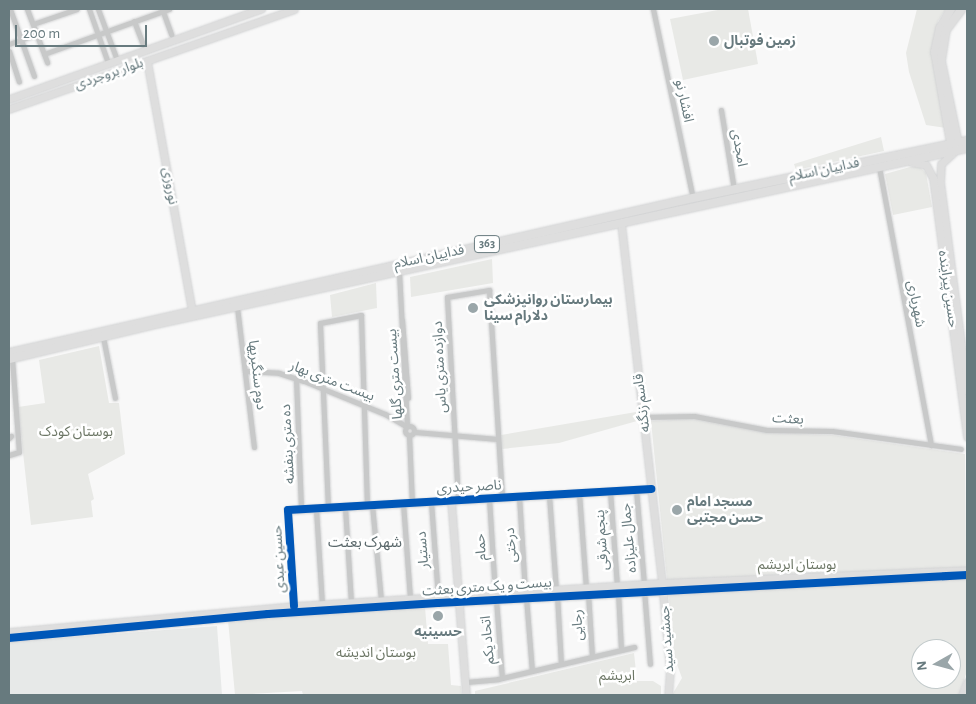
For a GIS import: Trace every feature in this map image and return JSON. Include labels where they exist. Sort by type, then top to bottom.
[{"type":"main road","points":[[951,9],[940,28],[935,52],[955,146]]},
{"type":"main road","points":[[955,146],[941,61],[946,30],[962,9]]},
{"type":"main road","name":"فداییان اسلام","points":[[10,357],[879,167],[955,146],[967,140]]},
{"type":"main road","name":"فداییان اسلام","points":[[10,357],[192,310],[734,189],[955,146],[967,148]]},
{"type":"street","points":[[10,9],[34,76]]},
{"type":"street","points":[[28,9],[47,62]]},
{"type":"street","points":[[33,24],[77,9]]},
{"type":"street","points":[[89,9],[108,63]]},
{"type":"street","points":[[98,9],[117,60]]},
{"type":"street","points":[[44,54],[169,9]]},
{"type":"street","name":"بلوار بروجردی","points":[[9,99],[261,9]]},
{"type":"street","name":"بلوار بروجردی","points":[[9,108],[294,9]]},
{"type":"street","name":"افشار نو","points":[[654,9],[694,198]]},
{"type":"street","points":[[162,10],[171,34]]},
{"type":"street","points":[[134,21],[143,44]]},
{"type":"street","points":[[9,44],[37,34]]},
{"type":"street","points":[[9,51],[19,81]]},
{"type":"street","name":"نوروزی","points":[[147,61],[192,310]]},
{"type":"street","name":"امجدی","points":[[721,110],[734,189]]},
{"type":"street","points":[[939,171],[944,160],[955,146]]},
{"type":"street","points":[[905,161],[931,169],[936,165],[939,171]]},
{"type":"street","name":"شهریاری","points":[[879,167],[931,445]]},
{"type":"street","name":"حسین پیراینده","points":[[931,169],[967,437]]},
{"type":"street","name":"حسین پیراینده","points":[[939,171],[967,390]]},
{"type":"street","name":"قاسم زنگنه","points":[[621,224],[663,586]]},
{"type":"street","name":"بیست متری گلها","points":[[399,272],[412,503]]},
{"type":"street","name":"دوازده متری یاس","points":[[455,500],[454,436],[447,297],[489,290],[498,439]]},
{"type":"street","name":"دوم سنگبریها","points":[[237,307],[254,447]]},
{"type":"street","points":[[328,508],[320,324],[361,315],[370,505],[381,601]]},
{"type":"street","points":[[103,337],[115,398]]},
{"type":"street","points":[[9,455],[19,452],[10,357]]},
{"type":"street","name":"بیست متری بهار","points":[[245,371],[278,373],[296,378],[408,426]]},
{"type":"street","name":"ده متری بنفشه","points":[[296,378],[301,509]]},
{"type":"street","name":"بعثت","points":[[643,417],[694,416],[767,430],[832,431],[961,449]]},
{"type":"street","points":[[408,426],[415,432],[498,439],[502,498]]},
{"type":"street","points":[[409,435],[413,437],[415,432]]},
{"type":"street","name":"ناصر حیدری","points":[[288,510],[652,489]]},
{"type":"street","name":"جمال علیزاده","points":[[636,490],[650,664]]},
{"type":"street","name":"پنجم شرقی","points":[[610,491],[621,648]]},
{"type":"street","name":"رجایی","points":[[579,493],[592,656]]},
{"type":"street","points":[[548,495],[561,664]]},
{"type":"street","name":"درختی","points":[[519,496],[532,671]]},
{"type":"street","name":"حمام","points":[[489,498],[495,597]]},
{"type":"street","points":[[455,500],[466,695]]},
{"type":"street","name":"دستیار","points":[[431,502],[438,597]]},
{"type":"street","points":[[403,503],[410,599]]},
{"type":"street","points":[[345,507],[351,603]]},
{"type":"street","points":[[316,508],[322,605]]},
{"type":"street","name":"حسین عبدی","points":[[288,510],[294,606]]},
{"type":"street","points":[[965,574],[967,564]]},
{"type":"street","name":"بیست و یک متری بعثت","points":[[9,638],[460,598],[663,586],[965,574]]},
{"type":"street","name":"جمشید سید","points":[[663,586],[670,669],[668,695]]},
{"type":"street","name":"بیست و یک متری بعثت","points":[[9,632],[294,606],[438,597],[460,598]]},
{"type":"street","name":"اتحاد یکم","points":[[495,597],[502,678]]},
{"type":"street","points":[[466,682],[502,678],[621,648],[634,647]]},
{"type":"street","points":[[962,695],[967,682]]},
{"type":"shaded area","points":[[217,626],[222,695],[9,695],[9,642]]},
{"type":"green space","name":"زمین فوتبال","points":[[723,9],[748,9],[758,64],[683,80],[670,19]]},
{"type":"green space","points":[[917,9],[946,9],[938,21],[932,54],[946,128],[926,125],[909,72],[906,53]]},
{"type":"green space","points":[[881,137],[884,151],[796,170],[794,164]]},
{"type":"green space","points":[[910,167],[920,167],[926,173],[932,207],[893,215],[885,174]]},
{"type":"green space","points":[[492,259],[493,283],[411,297],[410,277]]},
{"type":"green space","points":[[376,283],[377,308],[332,317],[330,295]]},
{"type":"green space","name":"بوستان کودک","points":[[99,346],[109,403],[119,403],[125,454],[88,474],[94,499],[91,501],[93,517],[31,525],[18,407],[45,403],[39,360]]},
{"type":"green space","points":[[636,412],[637,421],[559,443],[502,449],[501,435]]},
{"type":"green space","name":"بوستان ابریشم","points":[[693,419],[767,433],[832,435],[965,454],[967,671],[961,689],[959,695],[672,695],[682,678],[675,659],[651,421]]},
{"type":"green space","name":"بوستان اندیشه","points":[[425,607],[428,644],[448,644],[451,685],[461,686],[462,695],[303,695],[302,691],[235,695],[228,620]]},
{"type":"green space","name":"ابریشم","points":[[634,653],[637,681],[653,681],[661,686],[661,695],[475,695],[475,691]]},
{"type":"cycle path","points":[[294,606],[288,510],[651,489]]},
{"type":"cycle path","points":[[9,638],[268,614],[438,603],[967,575]]},
{"type":"place","name":"زمین فوتبال","points":[[714,41]]},
{"type":"place","name":"بیمارستان روانپزشکی دلارام سینا","points":[[473,308]]},
{"type":"place","name":"مسجد امام حسن مجتبی","points":[[677,510]]},
{"type":"place","name":"حسینیه","points":[[438,616]]},
{"type":"district","name":"شهرک بعثت","points":[[365,543]]}]
